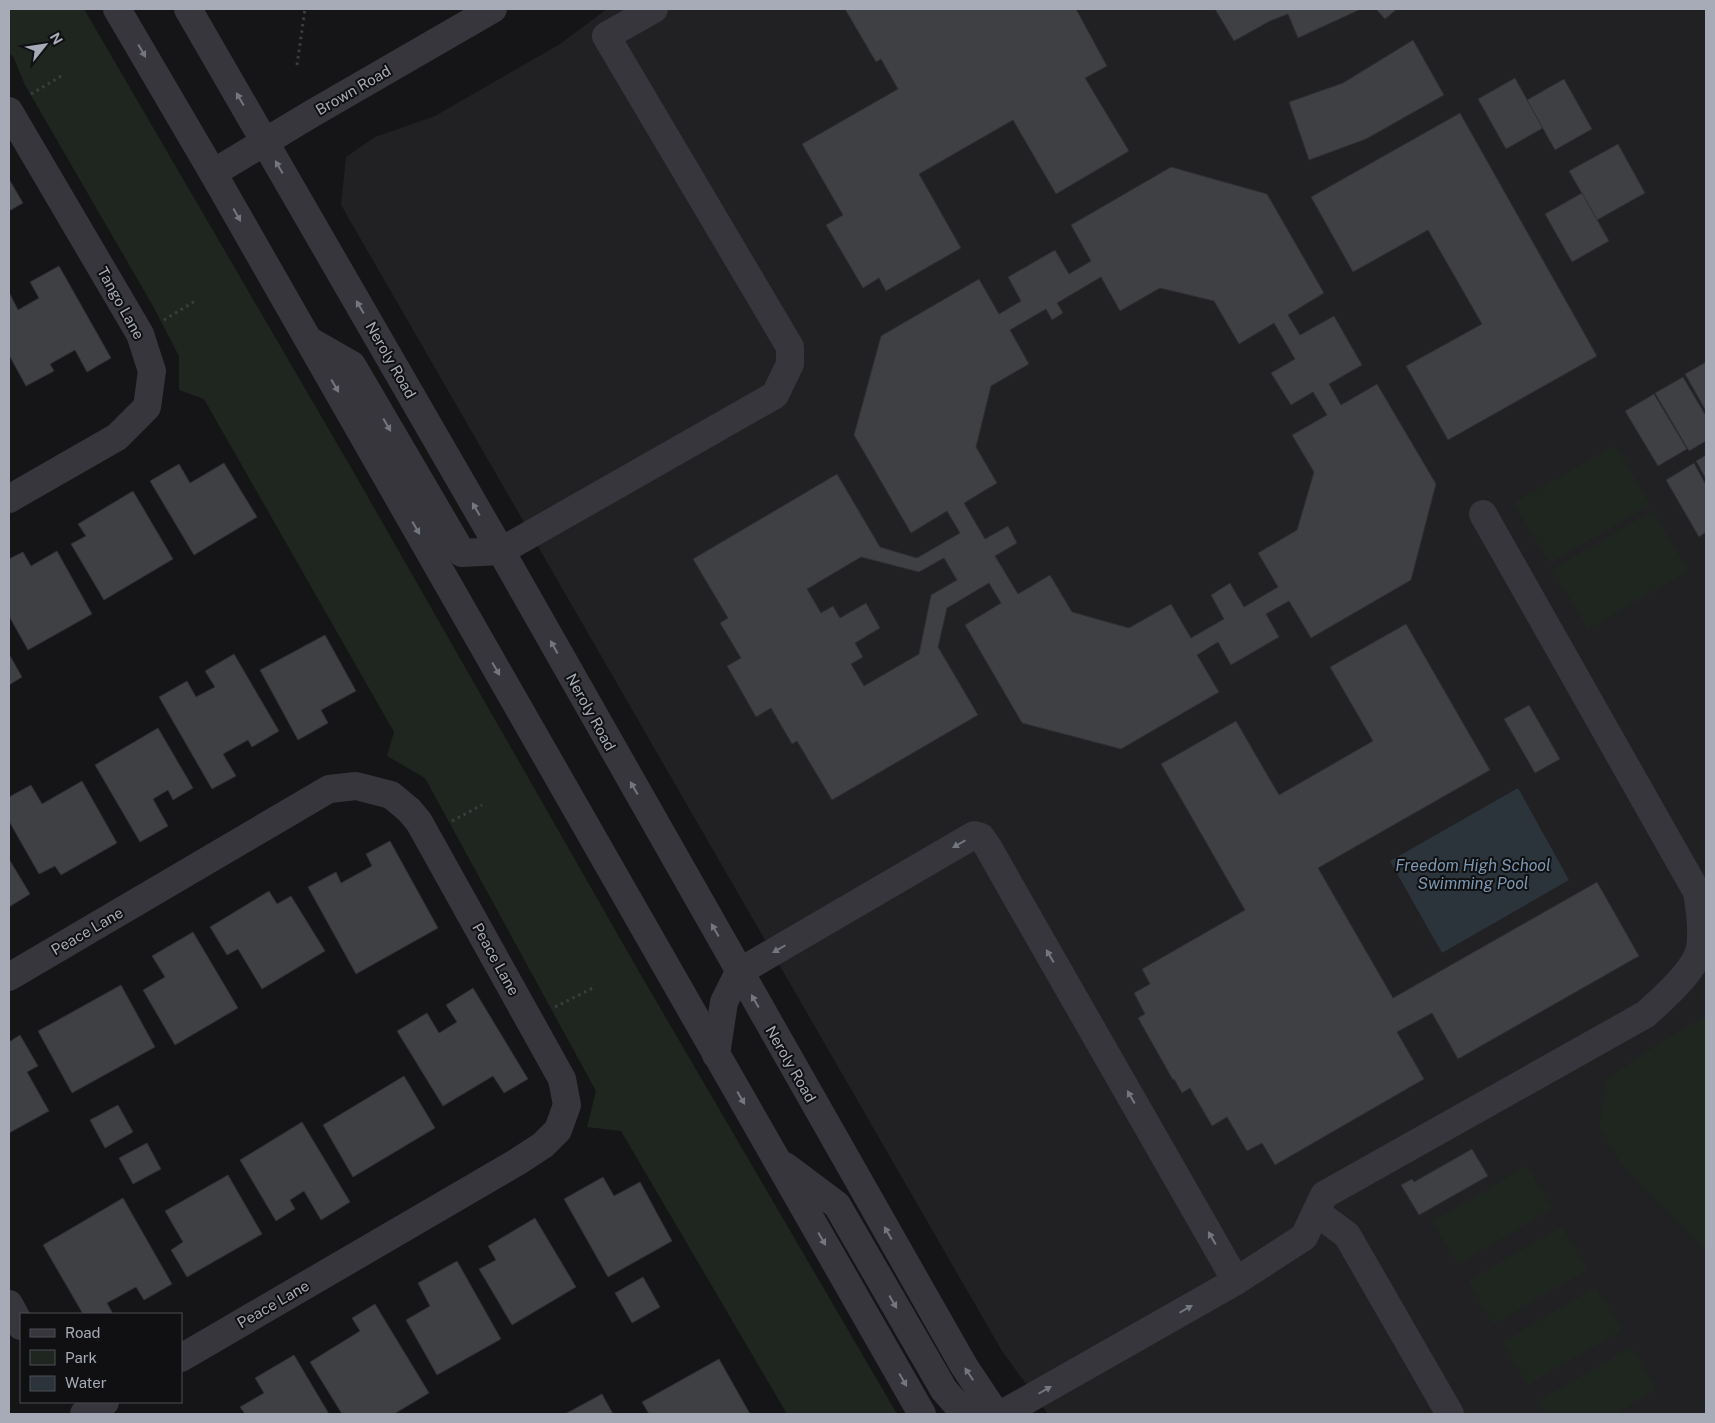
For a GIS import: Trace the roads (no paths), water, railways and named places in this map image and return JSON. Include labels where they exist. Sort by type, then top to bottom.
[{"type":"street","points":[[118,9],[922,1414]]},
{"type":"street","name":"Neroly Road","points":[[188,9],[500,551],[964,1366],[996,1414]]},
{"type":"street","name":"Brown Road","points":[[213,173],[264,141],[493,9]]},
{"type":"street","points":[[309,341],[352,365],[462,553],[500,551],[775,395],[790,364],[790,347],[769,315],[606,36],[654,9]]},
{"type":"street","name":"Tango Lane","points":[[9,499],[117,436],[147,407],[152,371],[140,334],[73,218],[16,104]]},
{"type":"street","points":[[1002,1414],[1236,1281],[1304,1237],[1324,1195],[1646,1014],[1688,971],[1700,949],[1701,913],[1697,892],[1483,514]]},
{"type":"street","name":"Peace Lane","points":[[9,977],[329,790],[356,786],[391,795],[409,810],[419,822],[562,1079],[567,1105],[558,1130],[543,1145],[182,1357]]},
{"type":"street","points":[[716,1056],[724,1002],[739,972],[974,835],[981,838],[1236,1281]]},
{"type":"street","points":[[776,1159],[837,1205],[944,1390],[965,1414]]},
{"type":"street","points":[[1316,1212],[1347,1235],[1450,1414]]},
{"type":"street","points":[[9,1304],[20,1324]]},
{"type":"street","points":[[66,1403],[72,1414]]},
{"type":"street","points":[[84,1414],[103,1403]]},
{"type":"water","name":"Freedom High School Swimming Pool","points":[[1518,788],[1569,880],[1442,953],[1390,861]]}]
